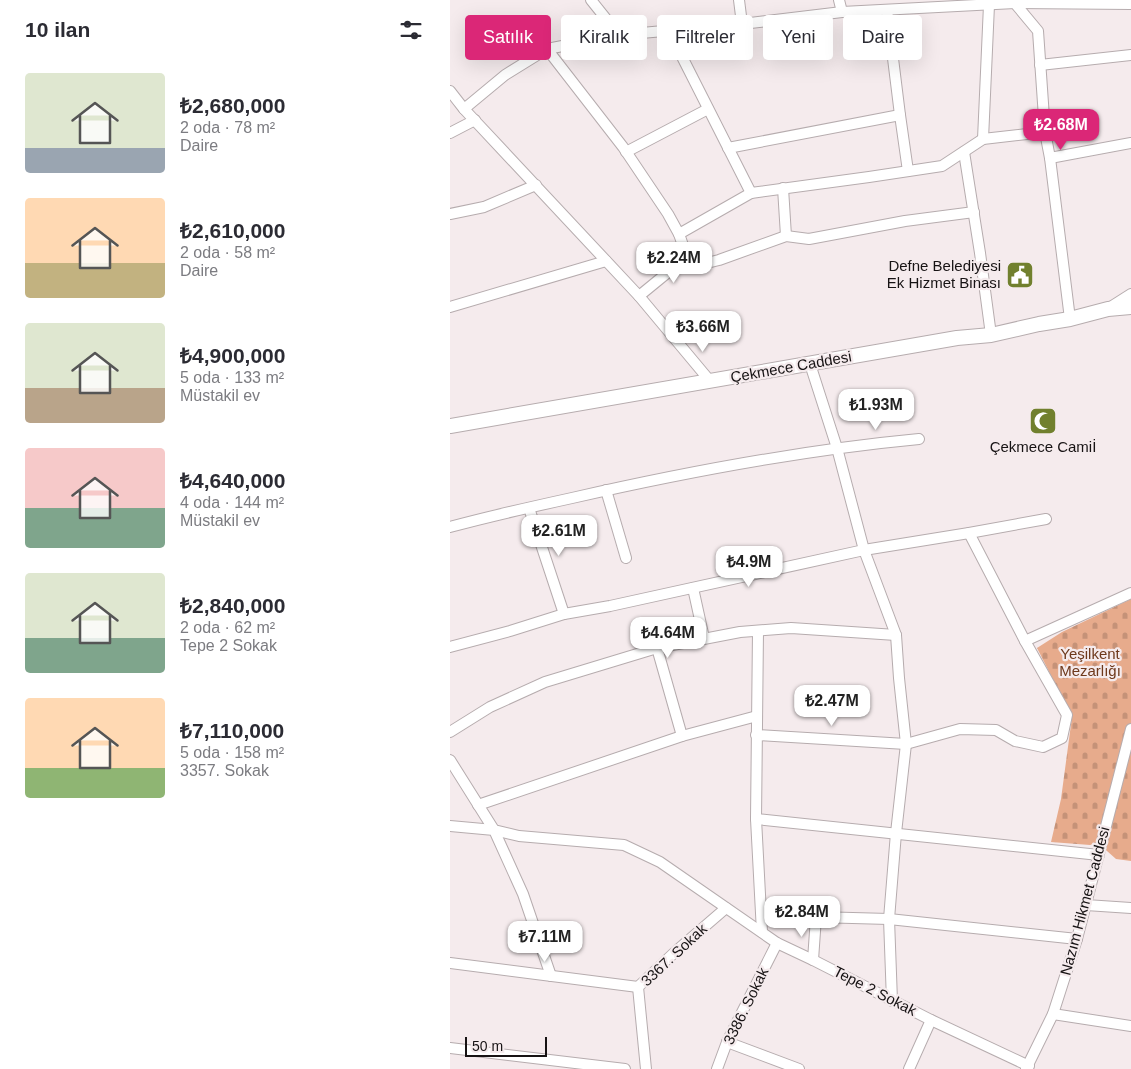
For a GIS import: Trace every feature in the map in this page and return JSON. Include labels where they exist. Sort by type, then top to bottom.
[{"type":"main road","name":"Çekmece Caddesi","points":[[452,423],[957,338],[991,335],[1070,319],[1108,309],[1131,307]]},
{"type":"street","points":[[591,0],[603,15]]},
{"type":"street","points":[[739,0],[741,15]]},
{"type":"street","points":[[839,0],[842,12]]},
{"type":"street","points":[[753,23],[842,12],[1014,2],[1104,2],[1131,4]]},
{"type":"street","points":[[1014,2],[1038,31],[1045,132],[1050,158],[1070,319]]},
{"type":"street","points":[[983,139],[989,4]]},
{"type":"street","points":[[887,10],[908,171]]},
{"type":"street","points":[[551,54],[626,152],[668,214],[679,234],[686,254],[699,265],[725,258],[786,236],[809,239],[905,221],[974,212]]},
{"type":"street","points":[[1040,65],[1131,56]]},
{"type":"street","points":[[464,108],[504,75],[529,60]]},
{"type":"street","points":[[684,60],[750,193]]},
{"type":"street","points":[[450,91],[639,296],[710,381]]},
{"type":"street","points":[[626,152],[708,109]]},
{"type":"street","points":[[728,148],[900,115]]},
{"type":"street","points":[[450,133],[475,120]]},
{"type":"street","points":[[679,234],[750,193],[942,166],[983,139],[1045,132]]},
{"type":"street","points":[[1050,158],[1131,143]]},
{"type":"street","points":[[964,152],[991,335]]},
{"type":"street","points":[[450,214],[484,207],[536,185]]},
{"type":"street","points":[[783,188],[786,236]]},
{"type":"street","points":[[639,296],[683,260],[686,254]]},
{"type":"street","points":[[450,307],[606,261]]},
{"type":"street","points":[[1108,309],[1131,294]]},
{"type":"street","points":[[810,364],[837,448],[864,550],[896,635],[906,744],[889,919],[892,1000]]},
{"type":"street","points":[[450,526],[606,490],[732,464],[837,448],[919,439]]},
{"type":"street","points":[[606,490],[626,558]]},
{"type":"street","points":[[529,508],[564,614]]},
{"type":"street","points":[[450,647],[564,614],[610,606],[864,550],[1046,520]]},
{"type":"street","points":[[756,735],[906,744],[960,729],[996,730],[1015,742],[1043,747],[1062,738],[1067,715],[1025,641],[969,533]]},
{"type":"street","points":[[693,588],[704,638]]},
{"type":"street","points":[[1025,641],[1131,593]]},
{"type":"street","points":[[450,732],[490,707],[546,682],[657,648],[740,632],[791,628],[896,635]]},
{"type":"street","points":[[758,630],[756,819],[762,932]]},
{"type":"street","points":[[657,648],[682,736]]},
{"type":"street","points":[[478,805],[682,736],[757,716]]},
{"type":"street","name":"Nazım Hikmet Caddesi","points":[[1027,1067],[1053,1014],[1077,939],[1131,729]]},
{"type":"street","points":[[450,760],[494,830],[524,894],[552,976]]},
{"type":"street","points":[[756,819],[1099,855]]},
{"type":"street","name":"Tepe 2 Sokak","points":[[450,826],[494,830],[519,836],[624,845],[660,862],[777,944],[813,960],[1027,1067]]},
{"type":"street","points":[[1086,905],[1131,908]]},
{"type":"street","name":"3367. Sokak","points":[[646,1069],[638,987],[726,908]]},
{"type":"street","points":[[813,960],[816,918],[889,919],[1077,939]]},
{"type":"street","name":"3386. Sokak","points":[[717,1069],[727,1042],[777,944]]},
{"type":"street","points":[[450,963],[638,987]]},
{"type":"street","points":[[1053,1014],[1131,1026]]},
{"type":"street","points":[[909,1069],[931,1020]]},
{"type":"street","points":[[727,1042],[798,1069]]},
{"type":"street","points":[[450,1048],[626,1069]]},
{"type":"green space","name":"Yeşilkent Mezarlığı","points":[[1131,599],[1131,861],[1116,859],[1098,843],[1090,845],[1051,842],[1061,799],[1072,717],[1037,648],[1062,632]]},
{"type":"place","name":"Defne Belediyesi Ek Hizmet Binası","points":[[1020,275]]},
{"type":"place","name":"Çekmece Camiİ","points":[[1043,421]]}]
